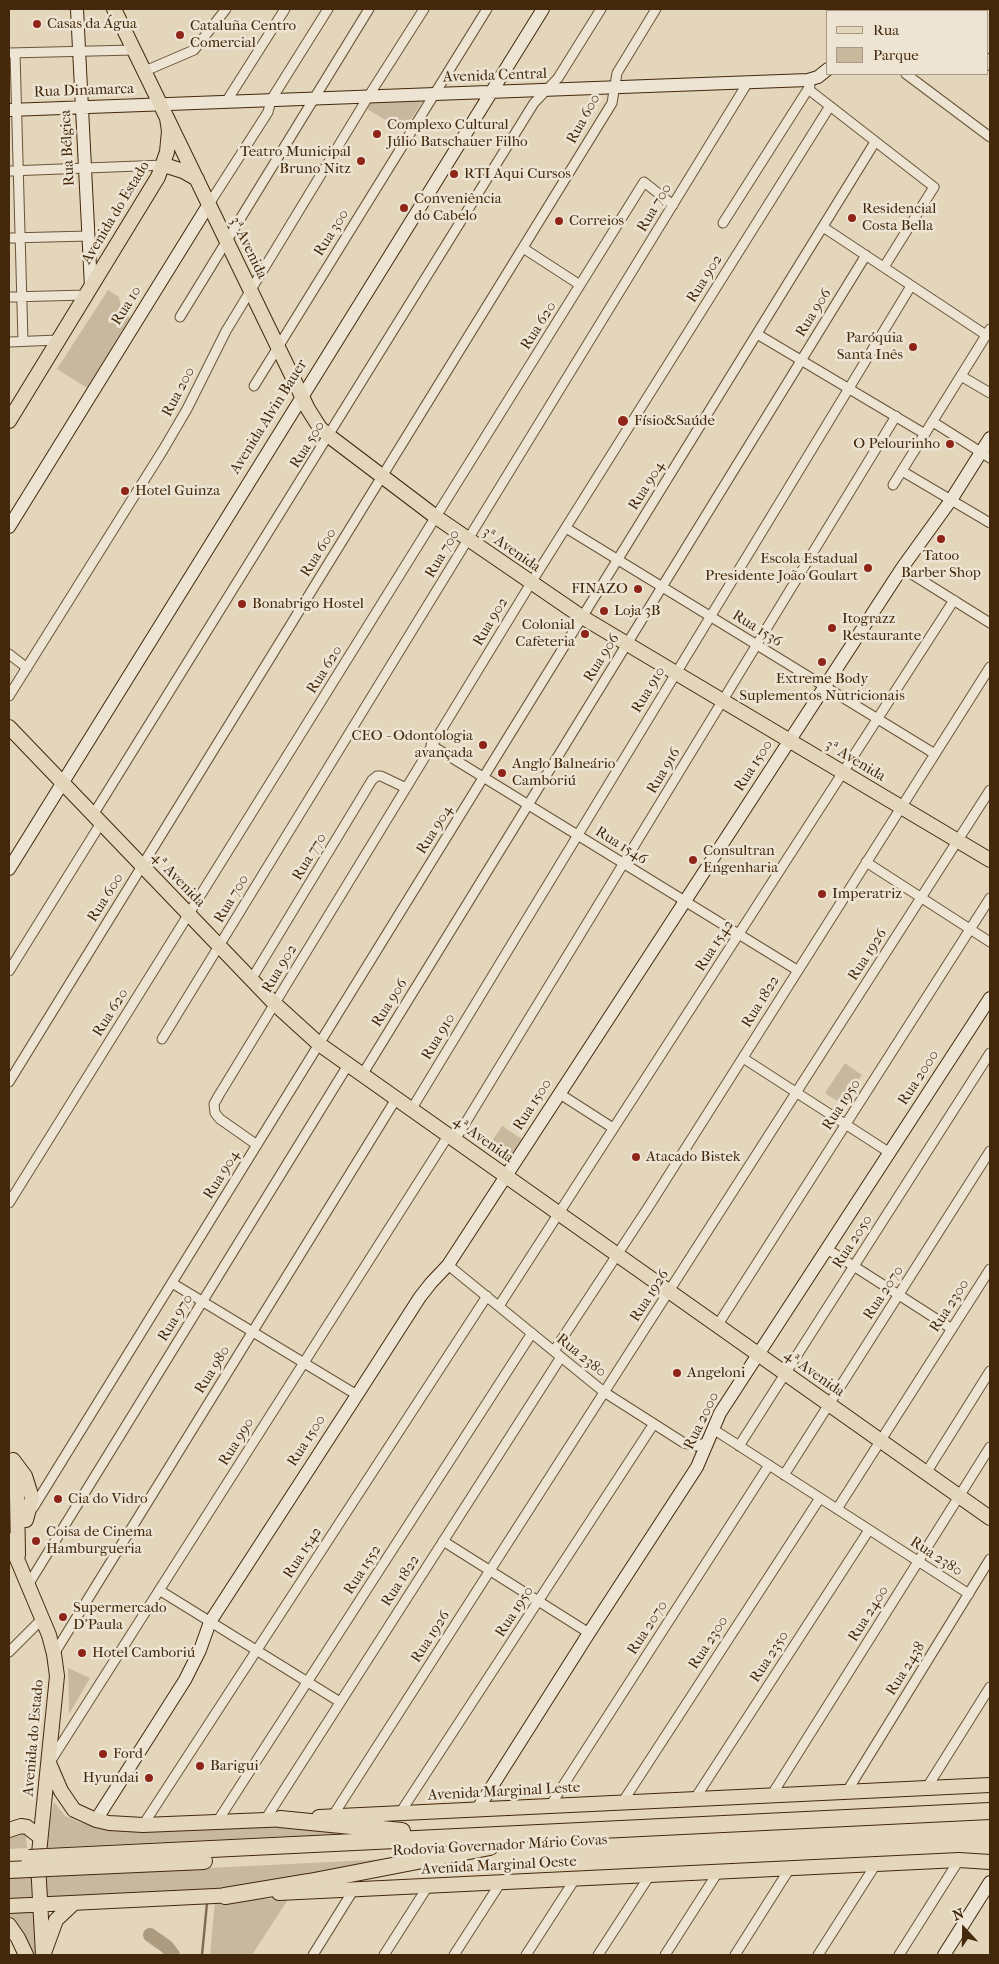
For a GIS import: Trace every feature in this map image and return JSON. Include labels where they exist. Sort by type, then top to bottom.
[{"type":"highway","name":"Rodovia Governador Mário Covas","points":[[9,1870],[39,1863],[486,1841],[990,1811]]},
{"type":"highway","points":[[272,1819],[486,1841]]},
{"type":"highway","name":"Rodovia Governador Mário Covas","points":[[486,1841],[990,1822]]},
{"type":"highway","points":[[225,1896],[309,1882],[486,1841]]},
{"type":"highway","name":"Rodovia Governador Mário Covas","points":[[9,1859],[39,1863]]},
{"type":"main road","name":"Avenida do Estado","points":[[9,421],[164,165],[169,142],[167,118],[114,9]]},
{"type":"main road","name":"3ª Avenida","points":[[167,118],[301,396],[314,419],[329,436],[468,540],[582,617],[626,645],[990,860]]},
{"type":"main road","points":[[164,165],[183,171],[197,180]]},
{"type":"main road","name":"4ª Avenida","points":[[9,727],[251,980],[319,1044],[990,1518]]},
{"type":"main road","points":[[9,1454],[25,1476],[32,1498],[26,1520]]},
{"type":"main road","name":"Avenida do Estado","points":[[9,1462],[17,1495],[13,1537],[18,1562],[42,1619],[54,1654],[56,1689],[40,1837],[39,1863],[39,1905],[43,1955]]},
{"type":"main road","name":"Avenida Marginal Leste","points":[[49,1763],[61,1791],[74,1810],[96,1820],[109,1823],[143,1825],[990,1785]]},
{"type":"main road","points":[[9,1830],[27,1827],[40,1837]]},
{"type":"main road","name":"Avenida Marginal Oeste","points":[[9,1906],[959,1860],[990,1862]]},
{"type":"main road","points":[[43,1955],[56,1920],[74,1903]]},
{"type":"main road","points":[[9,1925],[18,1938],[24,1953]]},
{"type":"street","name":"Rua Bélgica","points":[[78,9],[88,236],[88,291]]},
{"type":"street","points":[[144,71],[194,50],[226,9]]},
{"type":"street","points":[[226,102],[285,9]]},
{"type":"street","name":"Rua 10","points":[[9,527],[268,112],[271,100],[328,9]]},
{"type":"street","points":[[180,317],[369,9]]},
{"type":"street","name":"Rua 200","points":[[9,696],[188,409],[223,337],[368,96],[424,9]]},
{"type":"street","name":"Rua 300","points":[[254,386],[486,9]]},
{"type":"street","name":"Avenida Alvin Bauer","points":[[9,870],[301,396],[543,9]]},
{"type":"street","name":"Rua 500","points":[[9,971],[97,819],[329,436],[534,103],[558,78],[601,9]]},
{"type":"street","name":"Rua 600","points":[[9,1082],[612,103],[617,74],[656,9]]},
{"type":"street","points":[[23,341],[20,238],[14,171],[12,53],[134,50]]},
{"type":"street","points":[[723,223],[811,84],[826,71]]},
{"type":"street","points":[[907,75],[990,136]]},
{"type":"street","name":"Avenida Central","points":[[161,104],[748,82],[811,84]]},
{"type":"street","name":"Rua 700","points":[[162,1040],[748,82]]},
{"type":"street","points":[[811,84],[830,106],[934,187],[884,267]]},
{"type":"street","name":"Rua Dinamarca","points":[[13,110],[161,104]]},
{"type":"street","name":"Rua 902","points":[[257,1145],[220,1119],[215,1113],[214,1104],[531,583],[830,106]]},
{"type":"street","name":"Rua 904","points":[[13,1537],[26,1520],[876,142]]},
{"type":"street","points":[[14,171],[164,165]]},
{"type":"street","name":"Rua 620","points":[[9,1203],[644,182],[673,205]]},
{"type":"street","points":[[823,227],[912,286],[988,332],[893,486]]},
{"type":"street","points":[[9,238],[88,236]]},
{"type":"street","points":[[523,248],[580,285]]},
{"type":"street","name":"Rua 906","points":[[362,1075],[866,255]]},
{"type":"street","name":"Rua 910","points":[[411,1110],[912,286]]},
{"type":"street","points":[[9,298],[88,291]]},
{"type":"street","points":[[757,334],[925,434]]},
{"type":"street","points":[[9,342],[58,340]]},
{"type":"street","points":[[961,376],[990,393]]},
{"type":"street","name":"Rua 916","points":[[451,1138],[624,864],[896,416]]},
{"type":"street","points":[[932,422],[986,455]]},
{"type":"street","name":"Rua 1500","points":[[96,1820],[185,1680],[200,1650],[210,1622],[420,1297],[448,1265],[902,568],[986,455],[990,438]]},
{"type":"street","points":[[902,471],[990,523]]},
{"type":"street","name":"Rua 1536","points":[[566,528],[935,754]]},
{"type":"street","points":[[902,568],[990,623]]},
{"type":"street","name":"Rua 1542","points":[[498,1306],[954,600]]},
{"type":"street","points":[[9,654],[27,668]]},
{"type":"street","name":"Rua 1822","points":[[272,1819],[340,1702],[444,1541],[617,1255],[990,667]]},
{"type":"street","name":"Rua 1546","points":[[432,745],[797,970]]},
{"type":"street","name":"Rua 770","points":[[251,980],[372,780],[376,776],[381,776],[406,788]]},
{"type":"street","name":"Rua 1926","points":[[332,1816],[990,790]]},
{"type":"street","points":[[866,862],[990,942]]},
{"type":"street","name":"Rua 1950","points":[[717,1326],[990,898]]},
{"type":"street","name":"Rua 2000","points":[[477,1810],[697,1467],[720,1413],[990,998]]},
{"type":"street","name":"Rua 2050","points":[[739,1446],[854,1266],[987,1066],[990,1053]]},
{"type":"street","points":[[743,1058],[890,1153]]},
{"type":"street","name":"Rua 970","points":[[28,1586],[348,1065]]},
{"type":"street","points":[[560,1094],[613,1128]]},
{"type":"street","name":"Rua 980","points":[[54,1654],[396,1099]]},
{"type":"street","name":"Rua 990","points":[[49,1763],[304,1363],[451,1138]]},
{"type":"street","name":"Rua 2070","points":[[784,1475],[990,1151]]},
{"type":"street","points":[[827,1249],[952,1329]]},
{"type":"street","name":"Rua 2380","points":[[448,1265],[604,1392],[684,1443],[696,1446],[708,1442]]},
{"type":"street","name":"Rua 2300","points":[[837,1509],[990,1269]]},
{"type":"street","points":[[172,1282],[357,1395]]},
{"type":"street","name":"Rua 1542","points":[[143,1825],[487,1296]]},
{"type":"street","name":"Rua 1552","points":[[217,1822],[532,1333]]},
{"type":"street","points":[[926,1473],[990,1371]]},
{"type":"street","name":"Rua 1950","points":[[400,1813],[653,1425]]},
{"type":"street","name":"Rua 2380","points":[[713,1429],[969,1594]]},
{"type":"street","name":"Rua 2400","points":[[771,1796],[990,1447]]},
{"type":"street","name":"Rua 2070","points":[[550,1806],[769,1465]]},
{"type":"street","name":"Rua 2300","points":[[622,1803],[820,1498]]},
{"type":"street","name":"Rua 2350","points":[[694,1800],[870,1530]]},
{"type":"street","points":[[444,1541],[589,1633]]},
{"type":"street","name":"Rua 2438","points":[[846,1792],[990,1559]]},
{"type":"street","points":[[159,1590],[340,1702]]},
{"type":"street","points":[[9,1652],[42,1619]]},
{"type":"street","points":[[926,1789],[990,1687]]},
{"type":"street","points":[[899,1955],[959,1860]]},
{"type":"street","points":[[818,1955],[876,1864]]},
{"type":"street","points":[[735,1955],[790,1868]]},
{"type":"street","points":[[666,1955],[718,1872]]},
{"type":"street","points":[[598,1955],[650,1875]]},
{"type":"street","points":[[526,1955],[575,1878]]},
{"type":"street","points":[[454,1955],[501,1882]]},
{"type":"street","points":[[944,1955],[990,1882]]},
{"type":"street","points":[[384,1955],[428,1886]]},
{"type":"street","points":[[313,1955],[354,1889]]},
{"type":"green space","points":[[423,100],[404,131],[367,109],[372,101]]},
{"type":"green space","points":[[108,290],[119,297],[121,309],[130,318],[87,388],[57,369]]},
{"type":"green space","points":[[845,1063],[862,1075],[842,1104],[825,1093]]},
{"type":"green space","points":[[502,1126],[522,1139],[508,1161],[488,1147]]},
{"type":"green space","points":[[68,1668],[90,1678],[69,1714]]},
{"type":"green space","points":[[54,1802],[65,1816],[81,1823],[100,1827],[292,1823],[377,1832],[43,1848]]},
{"type":"green space","points":[[18,1830],[26,1834],[27,1848],[9,1849],[9,1834]]},
{"type":"green space","points":[[411,1858],[227,1891],[47,1906],[47,1876]]},
{"type":"green space","points":[[31,1874],[32,1900],[9,1901],[9,1876]]},
{"type":"green space","points":[[289,1898],[252,1955],[210,1955],[215,1901]]},
{"type":"green space","points":[[33,1909],[36,1955],[33,1955],[28,1944],[9,1919],[9,1911]]},
{"type":"waterway","points":[[202,1955],[207,1903]]},
{"type":"waterway","points":[[150,1935],[167,1947],[173,1955]]},
{"type":"place","name":"Casas da Água","points":[[37,24]]},
{"type":"place","name":"Cataluña Centro Comercial","points":[[180,35]]},
{"type":"place","name":"Complexo Cultural Júlio Batschauer Filho","points":[[377,134]]},
{"type":"place","name":"Teatro Municipal Bruno Nitz","points":[[361,161]]},
{"type":"place","name":"RTI Aqui Cursos","points":[[454,174]]},
{"type":"place","name":"Conveniência do Cabelo","points":[[404,208]]},
{"type":"place","name":"Residencial Costa Bella","points":[[852,218]]},
{"type":"place","name":"Correios","points":[[559,221]]},
{"type":"place","name":"Paróquia Santa Inês","points":[[913,347]]},
{"type":"place","name":"Físio&Saúde","points":[[623,421]]},
{"type":"place","name":"O Pelourinho","points":[[950,444]]},
{"type":"place","name":"Hotel Guinza","points":[[125,491]]},
{"type":"place","name":"Tatoo Barber Shop","points":[[941,539]]},
{"type":"place","name":"Escola Estadual Presidente João Goulart","points":[[868,568]]},
{"type":"place","name":"FINAZO","points":[[638,589]]},
{"type":"place","name":"Bonabrigo Hostel","points":[[242,604]]},
{"type":"place","name":"Loja 3B","points":[[604,611]]},
{"type":"place","name":"Itograzz Restaurante","points":[[832,628]]},
{"type":"place","name":"Colonial Cafeteria","points":[[585,634]]},
{"type":"place","name":"Extreme Body Suplementos Nutricionais","points":[[822,662]]},
{"type":"place","name":"CEO - Odontologia avançada","points":[[483,745]]},
{"type":"place","name":"Anglo Balneário Camboriú","points":[[502,773]]},
{"type":"place","name":"Consultran Engenharia","points":[[693,860]]},
{"type":"place","name":"Imperatriz","points":[[822,894]]},
{"type":"place","name":"Atacado Bistek","points":[[636,1157]]},
{"type":"place","name":"Angeloni","points":[[677,1373]]},
{"type":"place","name":"Cia do Vidro","points":[[58,1499]]},
{"type":"place","name":"Coisa de Cinema Hamburgueria","points":[[36,1541]]},
{"type":"place","name":"Supermercado D'Paula","points":[[63,1617]]},
{"type":"place","name":"Hotel Camboriú","points":[[82,1653]]},
{"type":"place","name":"Ford","points":[[103,1754]]},
{"type":"place","name":"Barigui","points":[[200,1766]]},
{"type":"place","name":"Hyundai","points":[[149,1778]]}]
